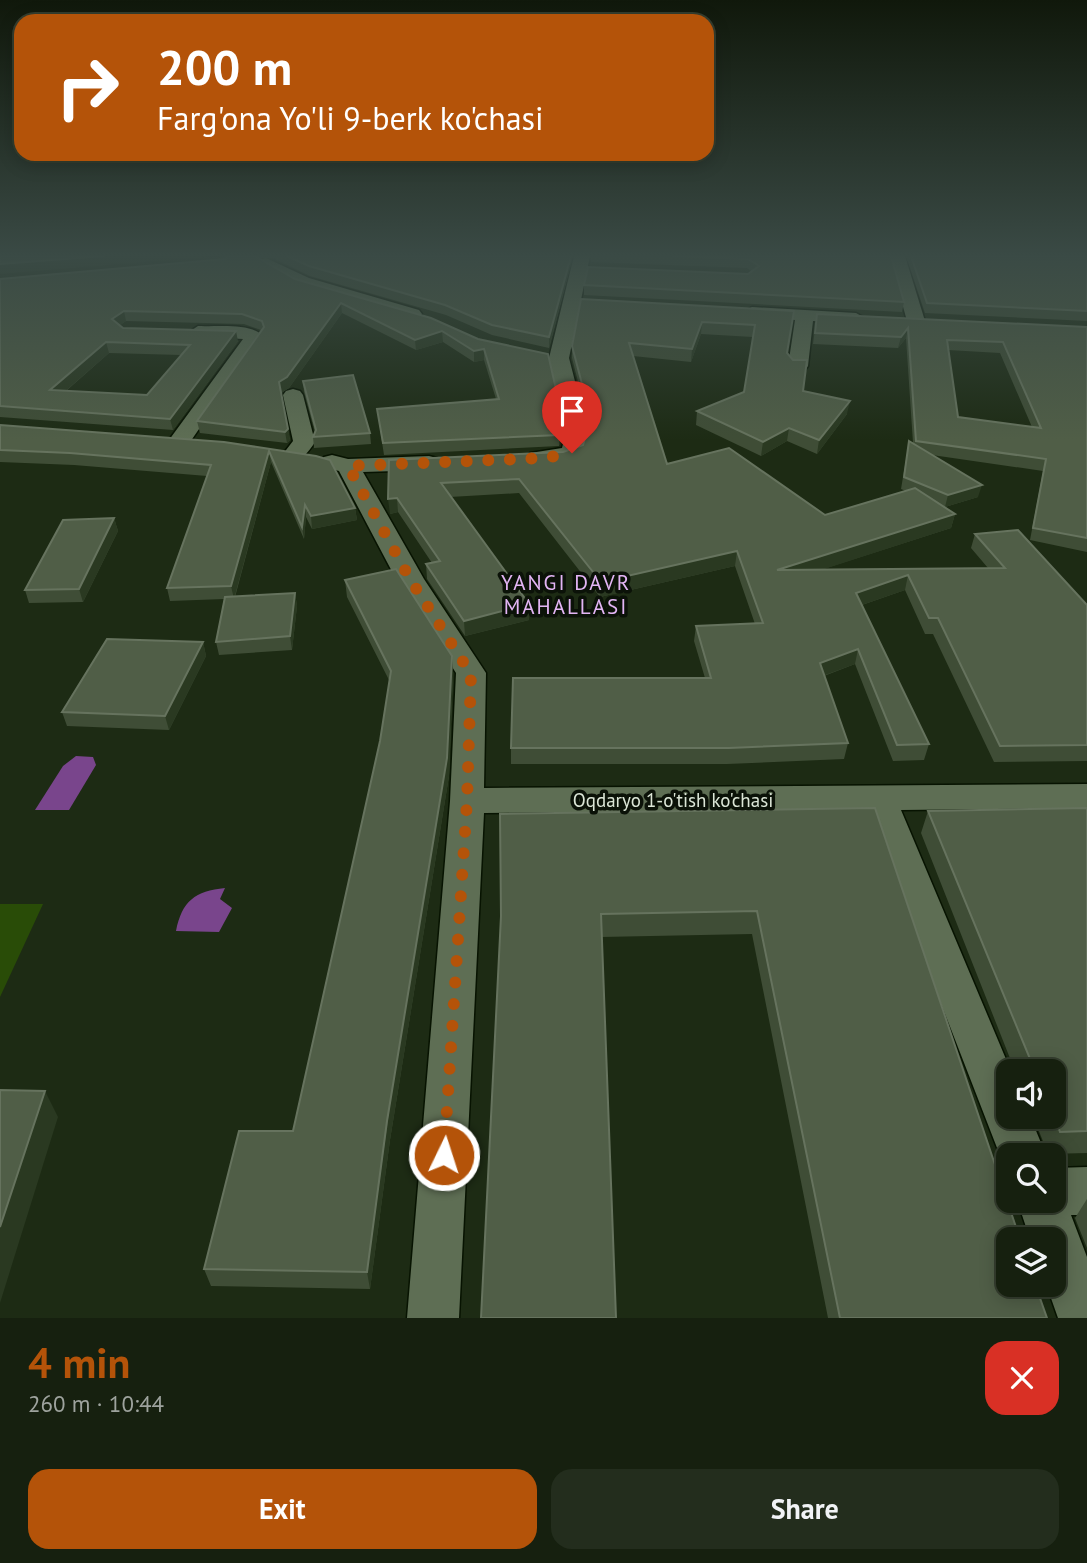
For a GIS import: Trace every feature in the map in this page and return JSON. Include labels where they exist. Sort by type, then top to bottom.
[{"type":"street","points":[[519,459],[572,453],[577,432],[559,358],[572,318]]},
{"type":"street","points":[[798,366],[805,318]]},
{"type":"street","points":[[848,318],[874,319]]},
{"type":"street","points":[[178,331],[244,333],[254,336],[180,440]]},
{"type":"street","points":[[536,354],[559,358]]},
{"type":"street","points":[[293,396],[304,442],[294,454]]},
{"type":"street","points":[[153,438],[203,442]]},
{"type":"street","points":[[267,450],[320,458],[348,466],[453,462]]},
{"type":"street","points":[[348,466],[410,579],[471,674],[467,801],[433,1318]]},
{"type":"street","name":"Oqdaryo 1-o'tish ko'chasi","points":[[467,801],[1087,796]]},
{"type":"street","points":[[879,799],[1018,1143]]},
{"type":"street","points":[[1066,1192],[1087,1191]]},
{"type":"street","points":[[1046,1213],[1084,1318]]},
{"type":"green space","points":[[0,904],[43,904],[0,997]]},
{"type":"shaded area","points":[[76,756],[93,757],[96,765],[69,810],[35,810],[63,766]]},
{"type":"shaded area","points":[[225,888],[220,899],[232,908],[219,932],[176,931],[182,912],[192,899],[215,889]]},
{"type":"building","points":[[0,318],[114,318],[112,319],[123,328],[236,331],[170,419],[0,406]],"holes":[[[106,342],[190,345],[147,395],[50,390]]]},
{"type":"building","points":[[252,318],[330,318],[287,377],[279,382],[288,429],[285,432],[197,421],[264,327],[262,321]]},
{"type":"building","points":[[370,318],[429,318],[478,339],[548,354],[563,420],[559,435],[383,443],[377,409],[499,399],[484,349],[474,351],[442,331],[415,340]]},
{"type":"building","points":[[474,318],[554,318],[549,337],[492,325]]},
{"type":"building","points":[[577,318],[793,318],[787,353],[793,360],[807,360],[803,391],[850,401],[819,440],[789,428],[763,442],[697,411],[744,392],[755,325],[702,322],[692,349],[629,343],[667,464],[729,448],[825,515],[915,488],[955,514],[777,570],[1005,568],[975,534],[1018,530],[1087,605],[1087,745],[1000,746],[938,618],[929,618],[908,575],[856,593],[929,744],[897,745],[858,649],[820,663],[848,743],[729,748],[511,748],[513,678],[711,678],[696,626],[763,623],[737,551],[601,582],[519,479],[441,483],[529,604],[464,621],[426,564],[440,561],[397,498],[388,499],[389,460],[563,452],[583,445],[591,418],[572,346]]},
{"type":"building","points":[[817,318],[890,318],[1087,327],[1087,538],[1033,528],[1046,459],[916,441],[908,328],[901,337],[815,333]],"holes":[[[947,340],[1003,342],[1041,428],[958,417]]]},
{"type":"building","points":[[353,375],[370,433],[313,437],[316,430],[303,381]]},
{"type":"building","points":[[0,425],[224,442],[316,456],[330,460],[355,508],[311,516],[305,505],[302,527],[269,451],[231,586],[167,588],[211,465],[0,450]]},
{"type":"building","points":[[909,441],[982,485],[948,495],[904,477]]},
{"type":"building","points":[[114,518],[79,589],[25,590],[63,520]]},
{"type":"building","points":[[396,569],[452,656],[447,758],[387,1121],[367,1272],[204,1269],[239,1131],[293,1131],[380,741],[391,671],[345,580]]},
{"type":"building","points":[[295,593],[290,636],[216,642],[225,597]]},
{"type":"building","points":[[107,639],[203,642],[165,716],[62,712]]},
{"type":"building","points":[[875,808],[996,1168],[996,1213],[1011,1213],[1016,1227],[996,1227],[996,1297],[1040,1297],[1047,1318],[840,1318],[757,911],[601,914],[616,1318],[481,1318],[501,916],[500,814]]},
{"type":"building","points":[[1087,808],[1087,1131],[1060,1132],[1059,1129],[1066,1129],[1066,1059],[1030,1059],[928,811]]},
{"type":"building","points":[[0,1090],[45,1091],[0,1227]]},
{"type":"district","name":"YANGI DAVR MAHALLASI","points":[[566,595]]},
{"type":"route","points":[[444,1155],[467,801],[471,674],[410,579],[348,466],[545,458],[572,453]]}]
